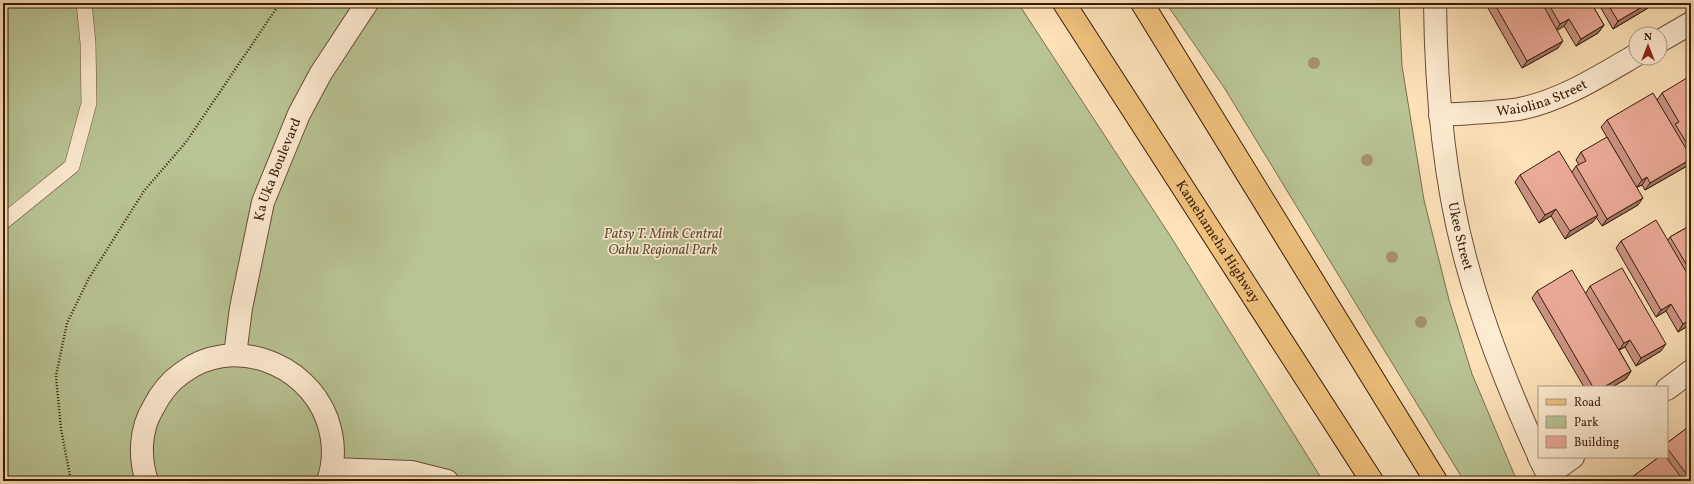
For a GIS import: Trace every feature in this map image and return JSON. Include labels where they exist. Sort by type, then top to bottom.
[{"type":"main road","name":"Kamehameha Highway","points":[[1064,3],[1372,481]]},
{"type":"main road","points":[[1142,3],[1436,481]]},
{"type":"street","name":"Ka Uka Boulevard","points":[[235,355],[242,308],[263,202],[299,114],[321,73],[367,3]]},
{"type":"street","name":"Ukee Street","points":[[1435,3],[1435,62],[1440,115],[1454,206],[1468,267],[1484,322],[1510,391],[1538,454]]},
{"type":"street","points":[[1668,36],[1691,23]]},
{"type":"street","name":"Waiolina Street","points":[[1440,115],[1520,108],[1558,97],[1628,60]]},
{"type":"street","points":[[147,481],[144,472],[142,444],[148,416],[162,392],[182,372],[207,360],[235,355],[269,360],[299,377],[321,403],[332,435],[330,475],[411,472],[447,481]]},
{"type":"street","points":[[1668,388],[1691,371]]},
{"type":"street","points":[[1544,467],[1570,458]]},
{"type":"lane","points":[[3,222],[72,166],[89,103],[88,43],[84,3]]},
{"type":"path","points":[[71,481],[61,429],[56,376],[66,323],[89,278],[144,191],[186,142],[280,3]]},
{"type":"green space","name":"Patsy T. Mink Central Oahu Regional Park","points":[[3,3],[1018,3],[1171,237],[1323,481],[3,481]]},
{"type":"green space","points":[[1166,3],[1399,3],[1402,66],[1424,200],[1449,300],[1472,374],[1517,481],[1464,481],[1225,89]]},
{"type":"building","points":[[1494,3],[1542,3],[1563,41],[1527,61]]},
{"type":"building","points":[[1548,3],[1591,3],[1604,25],[1581,39],[1569,19],[1560,24]]},
{"type":"building","points":[[1607,3],[1649,3],[1618,21]]},
{"type":"building","points":[[1690,76],[1691,150],[1675,124],[1679,122],[1662,93]]},
{"type":"building","points":[[1653,93],[1691,159],[1650,183],[1647,177],[1642,180],[1607,120]]},
{"type":"building","points":[[1607,137],[1643,198],[1607,219],[1576,166],[1586,161],[1581,152]]},
{"type":"building","points":[[1559,151],[1598,215],[1570,231],[1556,209],[1545,215],[1520,175]]},
{"type":"building","points":[[1656,220],[1691,280],[1691,319],[1683,324],[1671,304],[1661,310],[1621,241]]},
{"type":"building","points":[[1691,225],[1691,272],[1670,237]]},
{"type":"building","points":[[1622,268],[1666,344],[1641,358],[1630,340],[1624,343],[1590,286]]},
{"type":"building","points":[[1572,270],[1631,371],[1606,386],[1592,386],[1537,291]]},
{"type":"building","points":[[1691,425],[1691,480],[1668,449],[1668,442]]},
{"type":"building","points":[[1658,458],[1667,458],[1684,481],[1627,481]]}]
